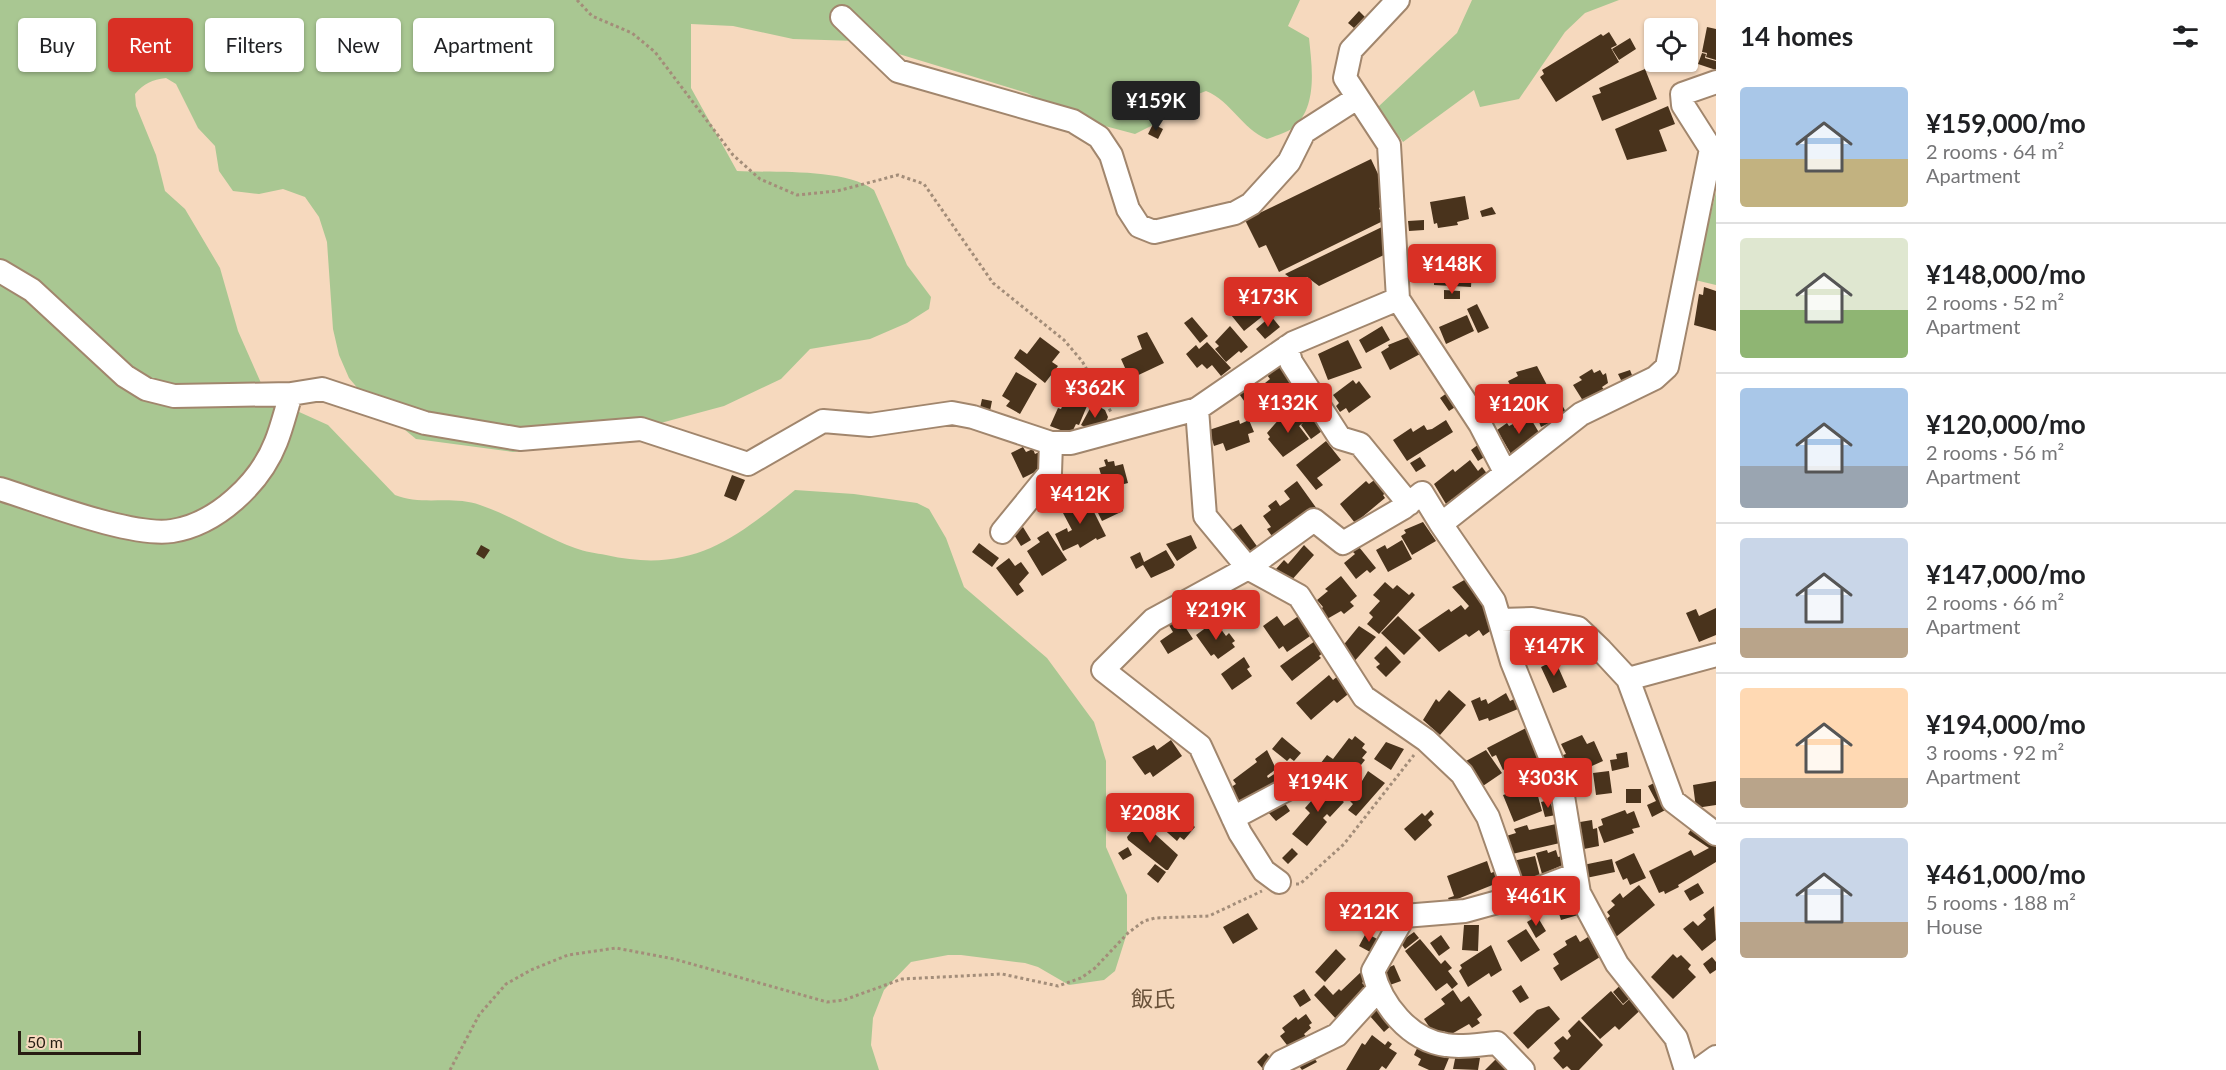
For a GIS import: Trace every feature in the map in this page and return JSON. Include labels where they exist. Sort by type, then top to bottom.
[{"type":"street","points":[[1398,0],[1351,50],[1345,78],[1389,146],[1398,299],[1480,424],[1505,472]]},
{"type":"street","points":[[842,17],[898,71],[1073,122],[1099,137],[1111,155],[1128,208],[1139,226],[1154,232],[1235,213],[1251,204],[1289,162],[1304,132],[1357,99]]},
{"type":"street","points":[[1441,524],[1581,414],[1655,378],[1667,367],[1711,148],[1683,105],[1682,94],[1716,82]]},
{"type":"street","points":[[0,271],[32,290],[125,376],[146,389],[174,396],[291,394],[322,389],[425,423],[520,439],[640,429],[748,464],[823,421],[870,425],[952,413],[973,417],[1051,443],[1071,443],[1197,409],[1287,347],[1398,299]]},
{"type":"street","points":[[1287,347],[1291,362],[1340,438],[1360,444],[1409,504]]},
{"type":"street","points":[[0,489],[129,528],[172,531],[199,522],[227,506],[251,484],[275,444],[291,394]]},
{"type":"street","points":[[1197,409],[1206,516],[1248,568],[1299,596],[1364,697],[1426,740],[1462,774],[1488,817],[1516,897]]},
{"type":"street","points":[[1002,532],[1050,473],[1051,443]]},
{"type":"street","points":[[1279,882],[1264,872],[1233,819],[1200,746],[1103,670],[1153,621],[1248,568],[1314,520],[1343,543],[1409,504],[1422,493],[1494,601],[1512,662],[1561,784],[1574,875],[1579,893],[1596,929],[1617,964],[1676,1038],[1686,1070]]},
{"type":"street","points":[[1501,620],[1532,619],[1578,628],[1628,679],[1673,801],[1716,834]]},
{"type":"street","points":[[1628,679],[1716,655]]},
{"type":"street","points":[[1233,819],[1310,777]]},
{"type":"street","points":[[1523,1070],[1497,1043],[1446,1045],[1417,1035],[1386,1004],[1377,991],[1372,971],[1404,916],[1465,911],[1516,897],[1574,875]]},
{"type":"street","points":[[1275,1070],[1281,1062],[1337,1035],[1377,991]]},
{"type":"street","points":[[1698,1070],[1716,1057]]},
{"type":"path","points":[[577,0],[592,16],[632,33],[655,52],[733,155],[760,179],[798,195],[837,191],[898,175],[924,184],[993,283],[1064,340],[1082,361],[1120,430]]},
{"type":"path","points":[[450,1070],[479,1015],[506,984],[531,970],[568,956],[616,948],[674,959],[827,1002],[844,1000],[902,979],[1002,974],[1058,986],[1081,978],[1095,968],[1128,933],[1144,921],[1155,918],[1209,916],[1242,903],[1279,882],[1300,884],[1344,844],[1426,740]]},
{"type":"green space","points":[[0,0],[1300,0],[1288,26],[1309,38],[1312,74],[1310,98],[1301,119],[1293,128],[1267,139],[1250,129],[1223,101],[1206,91],[1172,104],[1155,124],[1135,134],[1075,118],[1027,93],[856,41],[793,39],[733,26],[691,24],[691,88],[737,171],[827,175],[861,183],[874,190],[907,265],[931,297],[929,309],[907,323],[870,339],[810,349],[781,379],[724,406],[590,442],[513,452],[416,439],[365,397],[349,378],[339,355],[333,329],[327,242],[319,217],[305,197],[283,189],[259,194],[233,191],[219,171],[215,146],[198,128],[176,84],[166,78],[149,83],[138,90],[135,94],[136,106],[156,155],[165,191],[185,209],[220,268],[238,331],[265,392],[277,402],[328,425],[395,495],[415,500],[469,502],[579,549],[636,560],[662,560],[709,549],[751,524],[795,490],[854,494],[917,503],[929,509],[946,538],[964,587],[1047,658],[1094,722],[1106,761],[1106,847],[1127,895],[1127,933],[1115,971],[1104,980],[1069,985],[1038,967],[1025,963],[961,955],[948,955],[911,962],[884,990],[873,1018],[871,1045],[879,1070],[0,1070]]},
{"type":"green space","points":[[1472,0],[1619,0],[1585,13],[1565,32],[1519,99],[1480,107],[1474,90],[1403,142],[1378,107],[1457,33]]},
{"type":"green space","points":[[1716,192],[1716,285],[1695,280]]},
{"type":"building","points":[[1359,11],[1365,17],[1354,28],[1348,23]]},
{"type":"building","points":[[1707,27],[1716,29],[1716,60],[1706,57],[1707,53],[1702,52]]},
{"type":"building","points":[[1609,32],[1617,45],[1611,48],[1619,62],[1556,102],[1540,77],[1544,74],[1542,70],[1601,34],[1603,36]]},
{"type":"building","points":[[1630,38],[1636,49],[1619,60],[1612,49]]},
{"type":"building","points":[[1702,53],[1706,54],[1705,58],[1716,61],[1716,70],[1698,64]]},
{"type":"building","points":[[1644,69],[1657,99],[1602,121],[1592,96],[1601,93],[1599,88]]},
{"type":"building","points":[[1668,106],[1675,124],[1659,130],[1667,151],[1627,160],[1615,129]]},
{"type":"building","points":[[1153,124],[1163,129],[1158,139],[1148,134]]},
{"type":"building","points":[[1371,159],[1385,189],[1380,191],[1386,205],[1379,208],[1385,220],[1279,272],[1266,245],[1259,248],[1245,220]]},
{"type":"building","points":[[1465,196],[1469,219],[1457,222],[1458,225],[1438,228],[1437,223],[1434,224],[1430,202]]},
{"type":"building","points":[[1492,207],[1496,214],[1482,217],[1480,211]]},
{"type":"building","points":[[1424,220],[1424,230],[1409,231],[1408,221]]},
{"type":"building","points":[[1384,226],[1386,254],[1319,286],[1307,277],[1297,283],[1285,274]]},
{"type":"building","points":[[1445,266],[1464,267],[1464,271],[1472,271],[1471,287],[1434,285],[1434,268],[1445,269]]},
{"type":"building","points":[[1704,287],[1716,291],[1716,331],[1694,325],[1699,294],[1703,295]]},
{"type":"building","points":[[1444,290],[1460,291],[1460,299],[1444,299]]},
{"type":"building","points":[[1262,295],[1273,308],[1244,331],[1227,310],[1234,304],[1237,307],[1251,296],[1255,301]]},
{"type":"building","points":[[1477,304],[1489,328],[1478,333],[1467,309]]},
{"type":"building","points":[[1467,315],[1474,331],[1446,344],[1439,327]]},
{"type":"building","points":[[1271,316],[1280,327],[1265,339],[1256,329]]},
{"type":"building","points":[[1192,317],[1208,336],[1200,343],[1184,323]]},
{"type":"building","points":[[1230,326],[1248,347],[1226,362],[1215,349],[1219,346],[1215,342]]},
{"type":"building","points":[[1382,326],[1390,340],[1366,353],[1359,340]]},
{"type":"building","points":[[1147,332],[1164,363],[1130,379],[1121,359],[1142,349],[1137,336]]},
{"type":"building","points":[[1413,335],[1422,353],[1390,370],[1381,352],[1389,347],[1388,345]]},
{"type":"building","points":[[1040,337],[1060,352],[1052,362],[1058,366],[1045,383],[1014,358],[1020,349],[1027,354]]},
{"type":"building","points":[[1348,340],[1362,368],[1328,380],[1318,354]]},
{"type":"building","points":[[1207,342],[1231,368],[1221,376],[1212,365],[1207,369],[1202,364],[1197,368],[1186,354],[1196,345],[1199,349]]},
{"type":"building","points":[[1283,364],[1297,383],[1276,398],[1265,383],[1270,379],[1267,375]]},
{"type":"building","points":[[1537,366],[1548,387],[1519,402],[1508,381],[1518,376],[1516,372]]},
{"type":"building","points":[[1592,369],[1594,373],[1600,370],[1603,375],[1606,373],[1608,383],[1602,387],[1605,391],[1593,395],[1595,398],[1585,404],[1573,385],[1582,380],[1579,377]]},
{"type":"building","points":[[1630,370],[1634,380],[1623,384],[1618,374]]},
{"type":"building","points":[[1016,372],[1037,384],[1020,414],[1006,406],[1010,401],[1002,396]]},
{"type":"building","points":[[1353,380],[1356,384],[1359,381],[1371,397],[1349,413],[1346,408],[1340,412],[1336,406],[1339,403],[1333,395]]},
{"type":"building","points":[[1250,381],[1260,395],[1247,405],[1237,391]]},
{"type":"building","points":[[1487,384],[1492,395],[1481,400],[1476,389]]},
{"type":"building","points":[[1451,390],[1460,404],[1449,411],[1440,398]]},
{"type":"building","points":[[1553,394],[1557,396],[1567,414],[1541,427],[1532,405]]},
{"type":"building","points":[[1066,397],[1087,406],[1079,425],[1076,424],[1071,434],[1050,426]]},
{"type":"building","points":[[982,399],[992,401],[990,411],[980,408]]},
{"type":"building","points":[[1093,403],[1105,410],[1108,417],[1103,429],[1094,432],[1081,425]]},
{"type":"building","points":[[1313,404],[1329,426],[1311,439],[1301,425],[1310,415],[1306,409]]},
{"type":"building","points":[[1296,411],[1305,421],[1299,426],[1309,439],[1283,457],[1268,439],[1270,437],[1267,433],[1281,417],[1284,421]]},
{"type":"building","points":[[1531,419],[1541,436],[1511,454],[1497,430],[1507,423],[1509,426],[1513,424],[1515,428]]},
{"type":"building","points":[[1239,420],[1240,424],[1249,420],[1254,432],[1248,434],[1250,442],[1226,451],[1223,443],[1214,446],[1209,430]]},
{"type":"building","points":[[1446,420],[1453,432],[1407,461],[1393,440],[1411,428],[1413,432],[1424,425],[1427,430],[1432,429]]},
{"type":"building","points":[[1326,441],[1341,460],[1317,478],[1323,485],[1316,490],[1296,465]]},
{"type":"building","points":[[1479,444],[1486,456],[1478,461],[1471,450]]},
{"type":"building","points":[[1023,447],[1026,452],[1033,449],[1035,454],[1039,452],[1045,464],[1041,469],[1023,478],[1011,453]]},
{"type":"building","points":[[1420,457],[1426,466],[1416,472],[1410,463]]},
{"type":"building","points":[[1107,459],[1108,462],[1114,461],[1115,466],[1123,464],[1128,483],[1109,488],[1106,477],[1102,478],[1099,468],[1106,466],[1104,460]]},
{"type":"building","points":[[1470,460],[1478,471],[1482,467],[1488,475],[1454,501],[1452,499],[1446,504],[1434,484],[1453,469],[1455,472]]},
{"type":"building","points":[[732,475],[745,480],[736,501],[724,496]]},
{"type":"building","points":[[1377,478],[1387,492],[1383,495],[1385,498],[1355,523],[1340,504],[1366,481],[1369,484]]},
{"type":"building","points":[[1297,481],[1317,509],[1274,539],[1267,529],[1271,527],[1263,516],[1271,510],[1268,506],[1276,500],[1280,506],[1290,499],[1284,491]]},
{"type":"building","points":[[1114,494],[1123,511],[1102,521],[1094,505]]},
{"type":"building","points":[[1080,496],[1083,502],[1088,500],[1106,536],[1097,540],[1096,538],[1080,548],[1078,544],[1063,551],[1055,534],[1067,528],[1068,532],[1072,530],[1063,513],[1066,511],[1063,505]]},
{"type":"building","points":[[1423,522],[1436,541],[1412,555],[1401,536],[1406,533],[1404,530]]},
{"type":"building","points":[[1241,524],[1259,549],[1248,558],[1229,532]]},
{"type":"building","points":[[1023,527],[1031,540],[1021,546],[1013,533]]},
{"type":"building","points":[[1048,531],[1067,560],[1042,576],[1027,551],[1040,542],[1037,538]]},
{"type":"building","points":[[1191,535],[1197,548],[1177,561],[1166,544]]},
{"type":"building","points":[[1402,540],[1412,559],[1388,572],[1376,550],[1385,545],[1387,549]]},
{"type":"building","points":[[979,543],[999,558],[992,567],[972,552]]},
{"type":"building","points":[[481,545],[490,550],[484,559],[476,554]]},
{"type":"building","points":[[1304,545],[1314,555],[1290,582],[1276,569],[1284,560],[1288,564]]},
{"type":"building","points":[[1359,547],[1376,568],[1370,573],[1367,570],[1356,579],[1344,563],[1355,554],[1353,552]]},
{"type":"building","points":[[1166,550],[1175,565],[1151,578],[1143,565],[1136,569],[1130,557],[1140,552],[1144,562]]},
{"type":"building","points":[[1009,558],[1015,566],[1021,562],[1029,573],[1019,584],[1024,591],[1017,596],[996,568]]},
{"type":"building","points":[[1341,576],[1357,596],[1350,602],[1354,606],[1344,614],[1341,611],[1327,619],[1320,610],[1323,607],[1317,600],[1328,591],[1325,589]]},
{"type":"building","points":[[1466,579],[1493,618],[1496,627],[1483,636],[1479,630],[1469,637],[1466,634],[1439,652],[1418,630],[1449,609],[1451,612],[1461,605],[1465,610],[1469,606],[1452,587]]},
{"type":"building","points":[[1385,582],[1393,589],[1397,585],[1409,595],[1412,592],[1415,595],[1379,634],[1367,624],[1373,617],[1369,613],[1380,601],[1373,595]]},
{"type":"building","points":[[1716,608],[1716,635],[1699,642],[1686,613],[1696,609],[1699,616]]},
{"type":"building","points":[[1300,615],[1313,634],[1287,652],[1283,646],[1279,649],[1263,626],[1277,616],[1284,626]]},
{"type":"building","points":[[1178,616],[1193,639],[1168,654],[1160,641],[1173,632],[1167,622]]},
{"type":"building","points":[[1398,616],[1421,638],[1404,655],[1381,633]]},
{"type":"building","points":[[1215,621],[1226,636],[1229,633],[1235,641],[1232,643],[1235,647],[1218,659],[1214,654],[1211,656],[1196,635]]},
{"type":"building","points":[[1359,626],[1376,637],[1351,665],[1341,648]]},
{"type":"building","points":[[1530,631],[1533,638],[1546,632],[1553,649],[1528,660],[1522,646],[1518,648],[1513,638]]},
{"type":"building","points":[[1315,641],[1324,652],[1319,656],[1321,658],[1292,681],[1280,666]]},
{"type":"building","points":[[1386,646],[1401,662],[1386,677],[1376,667],[1380,664],[1374,658]]},
{"type":"building","points":[[1244,657],[1250,667],[1247,669],[1252,676],[1232,690],[1221,674]]},
{"type":"building","points":[[1555,660],[1567,687],[1553,693],[1541,667]]},
{"type":"building","points":[[1329,675],[1333,680],[1339,675],[1352,691],[1337,703],[1334,700],[1311,720],[1296,703]]},
{"type":"building","points":[[1449,690],[1466,705],[1440,735],[1423,720],[1436,699],[1439,702]]},
{"type":"building","points":[[1506,693],[1510,701],[1514,699],[1518,709],[1489,721],[1488,718],[1479,721],[1471,701],[1480,697],[1481,701],[1486,699],[1488,704]]},
{"type":"building","points":[[1528,727],[1542,756],[1526,764],[1524,759],[1503,770],[1496,755],[1492,757],[1487,748]]},
{"type":"building","points":[[1582,735],[1587,744],[1594,741],[1603,761],[1574,774],[1572,770],[1568,772],[1560,756],[1566,754],[1561,744]]},
{"type":"building","points":[[1355,736],[1365,744],[1362,748],[1367,752],[1362,758],[1365,760],[1343,788],[1317,768],[1327,755],[1333,759],[1349,738],[1352,740]]},
{"type":"building","points":[[1282,737],[1301,753],[1294,761],[1290,758],[1287,761],[1272,749]]},
{"type":"building","points":[[1171,740],[1182,756],[1153,777],[1150,772],[1145,775],[1132,757],[1154,745],[1157,750]]},
{"type":"building","points":[[1386,742],[1404,749],[1391,770],[1374,759]]},
{"type":"building","points":[[1267,750],[1276,769],[1267,776],[1268,778],[1285,767],[1291,777],[1267,792],[1264,788],[1245,806],[1228,789],[1236,784],[1233,780],[1257,762],[1255,759]]},
{"type":"building","points":[[1486,750],[1502,773],[1480,788],[1466,761]]},
{"type":"building","points":[[1627,752],[1629,767],[1612,771],[1610,760],[1617,759],[1616,754]]},
{"type":"building","points":[[1368,771],[1385,783],[1356,816],[1348,810],[1353,804],[1350,801]]},
{"type":"building","points":[[1609,771],[1612,793],[1596,795],[1593,773]]},
{"type":"building","points":[[1545,776],[1551,794],[1542,797],[1536,779]]},
{"type":"building","points":[[1315,778],[1344,802],[1330,817],[1327,814],[1323,818],[1327,822],[1307,846],[1292,834],[1310,813],[1305,808],[1320,791],[1311,783]]},
{"type":"building","points":[[1660,780],[1673,806],[1652,817],[1647,805],[1656,801],[1648,786]]},
{"type":"building","points":[[1716,781],[1716,805],[1696,808],[1693,785]]},
{"type":"building","points":[[1527,787],[1529,791],[1536,789],[1542,811],[1514,822],[1503,795]]},
{"type":"building","points":[[1626,789],[1641,789],[1641,803],[1626,803]]},
{"type":"building","points":[[1283,800],[1290,811],[1276,821],[1266,810]]},
{"type":"building","points":[[1549,800],[1556,815],[1545,817],[1541,802]]},
{"type":"building","points":[[1431,810],[1434,814],[1428,820],[1432,825],[1415,841],[1404,829],[1422,813],[1425,816]]},
{"type":"building","points":[[1625,810],[1627,814],[1634,811],[1640,827],[1632,829],[1634,833],[1604,843],[1598,827],[1603,825],[1601,819]]},
{"type":"building","points":[[1176,811],[1195,827],[1184,840],[1180,837],[1177,841],[1160,826]]},
{"type":"building","points":[[1134,815],[1178,855],[1168,870],[1128,840],[1127,837],[1132,831],[1125,826]]},
{"type":"building","points":[[1592,820],[1593,829],[1597,828],[1599,846],[1584,849],[1580,822]]},
{"type":"building","points":[[1695,823],[1716,836],[1716,862],[1678,885],[1679,887],[1665,894],[1664,891],[1659,893],[1649,871],[1691,850],[1694,856],[1709,848],[1688,834]]},
{"type":"building","points":[[1556,824],[1560,843],[1508,855],[1503,837],[1516,833],[1514,829],[1527,825],[1529,830]]},
{"type":"building","points":[[1128,847],[1132,855],[1123,860],[1118,853]]},
{"type":"building","points":[[1292,848],[1298,854],[1288,864],[1282,858]]},
{"type":"building","points":[[1547,850],[1548,853],[1556,850],[1558,857],[1562,856],[1565,864],[1542,874],[1536,853]]},
{"type":"building","points":[[1634,853],[1646,878],[1630,885],[1627,878],[1623,880],[1615,862]]},
{"type":"building","points":[[1535,856],[1540,876],[1525,880],[1522,876],[1516,878],[1513,861]]},
{"type":"building","points":[[1612,859],[1615,872],[1586,878],[1583,865]]},
{"type":"building","points":[[1487,861],[1491,873],[1496,871],[1500,882],[1450,902],[1448,898],[1454,896],[1447,876]]},
{"type":"building","points":[[1155,864],[1166,872],[1158,883],[1147,874]]},
{"type":"building","points":[[1698,883],[1704,893],[1690,901],[1684,891]]},
{"type":"building","points":[[1639,885],[1655,905],[1616,937],[1603,922],[1610,916],[1607,912],[1615,905],[1611,901],[1620,893],[1623,898]]},
{"type":"building","points":[[1568,886],[1578,915],[1561,920],[1556,904],[1544,908],[1539,893]]},
{"type":"building","points":[[1714,906],[1716,940],[1702,951],[1683,929],[1693,921],[1698,926],[1706,919],[1703,915]]},
{"type":"building","points":[[1248,913],[1258,929],[1233,944],[1223,927]]},
{"type":"building","points":[[1537,916],[1546,931],[1536,938],[1527,922]]},
{"type":"building","points":[[1464,925],[1479,925],[1478,951],[1462,950]]},
{"type":"building","points":[[1526,929],[1540,950],[1521,962],[1507,941]]},
{"type":"building","points":[[1414,932],[1419,938],[1405,949],[1400,942]]},
{"type":"building","points":[[1366,933],[1379,940],[1372,953],[1359,946]]},
{"type":"building","points":[[1441,935],[1450,948],[1439,956],[1430,943]]},
{"type":"building","points":[[1576,935],[1580,942],[1588,937],[1600,957],[1561,981],[1553,968],[1559,964],[1553,954],[1567,945],[1565,941]]},
{"type":"building","points":[[1420,939],[1441,964],[1445,960],[1452,968],[1448,971],[1458,984],[1452,989],[1447,983],[1436,991],[1405,951]]},
{"type":"building","points":[[1491,945],[1502,970],[1491,977],[1489,973],[1468,987],[1459,971],[1462,968],[1460,965]]},
{"type":"building","points":[[1336,949],[1346,959],[1325,982],[1315,972]]},
{"type":"building","points":[[1673,954],[1677,958],[1681,955],[1691,965],[1688,969],[1696,977],[1673,999],[1651,977]]},
{"type":"building","points":[[1712,957],[1716,962],[1716,970],[1710,974],[1703,964]]},
{"type":"building","points":[[1394,965],[1401,981],[1387,986],[1381,971]]},
{"type":"building","points":[[1361,972],[1367,978],[1362,983],[1369,989],[1337,1020],[1314,995],[1324,985],[1333,995],[1339,989],[1341,991]]},
{"type":"building","points":[[1626,980],[1637,992],[1623,1004],[1613,992]]},
{"type":"building","points":[[1521,985],[1529,998],[1520,1003],[1512,991]]},
{"type":"building","points":[[1304,989],[1311,1000],[1300,1007],[1293,996]]},
{"type":"building","points":[[1453,990],[1461,1002],[1469,996],[1482,1015],[1477,1019],[1480,1023],[1472,1028],[1469,1024],[1448,1036],[1444,1031],[1440,1033],[1432,1031],[1424,1019],[1445,1004],[1441,999]]},
{"type":"building","points":[[1611,991],[1623,1005],[1637,992],[1648,1003],[1619,1030],[1615,1026],[1600,1039],[1581,1018]]},
{"type":"building","points":[[1549,1006],[1560,1019],[1528,1049],[1513,1033],[1537,1010]]},
{"type":"building","points":[[1379,1007],[1393,1024],[1384,1032],[1369,1015]]},
{"type":"building","points":[[1306,1014],[1312,1023],[1309,1025],[1311,1028],[1304,1034],[1309,1040],[1290,1049],[1280,1036],[1285,1032],[1282,1028],[1296,1017],[1298,1020]]},
{"type":"building","points":[[1579,1020],[1603,1045],[1579,1070],[1571,1070],[1567,1066],[1563,1069],[1553,1058],[1560,1051],[1554,1043],[1563,1036],[1567,1040],[1571,1036],[1568,1031]]},
{"type":"building","points":[[1372,1035],[1385,1045],[1388,1041],[1392,1044],[1389,1048],[1397,1053],[1386,1069],[1382,1066],[1379,1070],[1346,1070],[1362,1043],[1365,1045]]},
{"type":"building","points":[[1419,1044],[1449,1058],[1444,1070],[1429,1070],[1418,1065],[1421,1059],[1414,1055]]},
{"type":"building","points":[[1266,1053],[1275,1062],[1264,1070],[1257,1062]]},
{"type":"building","points":[[1502,1053],[1517,1070],[1485,1070]]},
{"type":"building","points":[[1456,1054],[1480,1058],[1478,1070],[1453,1069]]},
{"type":"building","points":[[1314,1058],[1317,1062],[1302,1070],[1299,1066]]},
{"type":"district","name":"飯氏","points":[[1153,999]]}]
